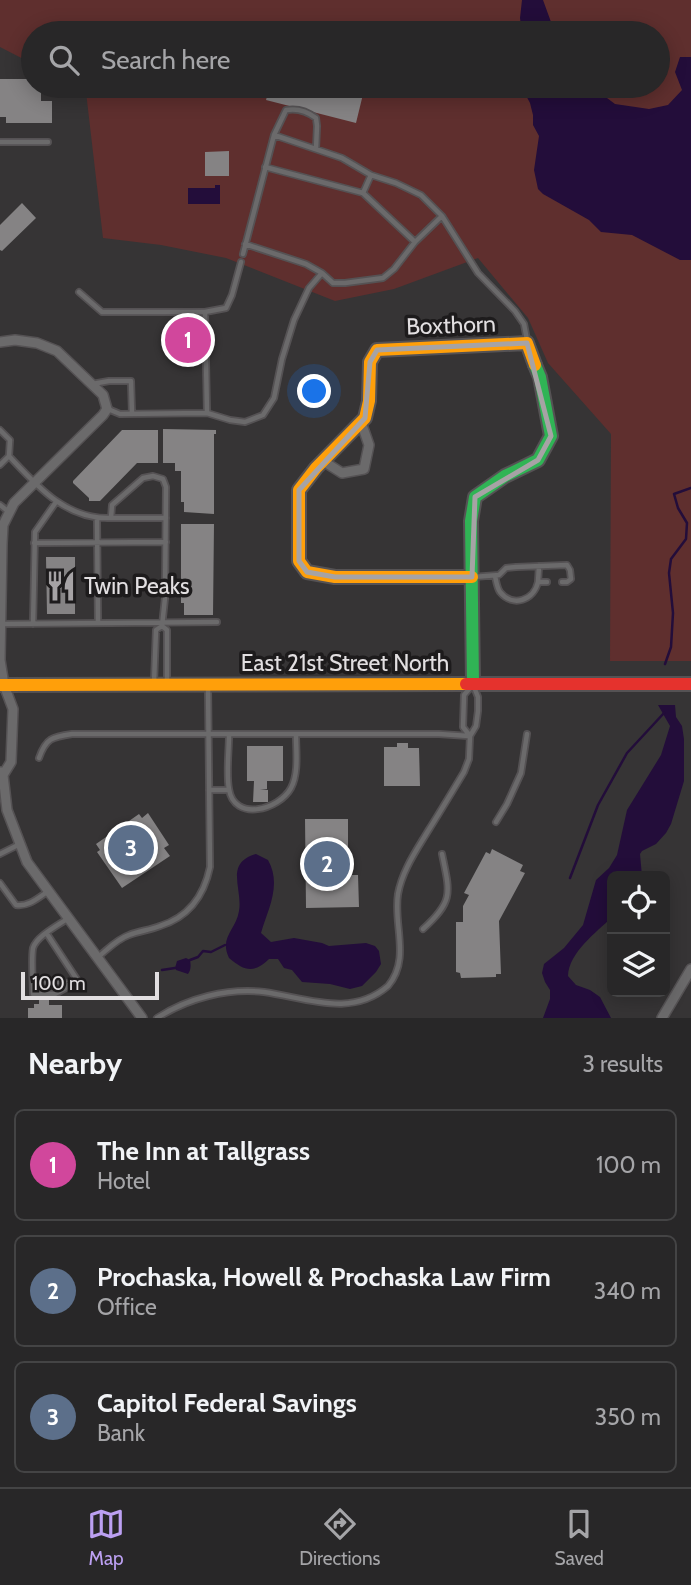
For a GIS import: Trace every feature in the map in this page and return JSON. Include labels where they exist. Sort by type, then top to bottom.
[{"type":"street","points":[[0,342],[15,340],[37,343],[57,351],[103,395],[107,409],[22,495],[3,525],[1,689],[13,709],[11,762],[2,773],[7,810],[27,862],[142,1018]]},
{"type":"street","name":"Boxthorn","points":[[361,422],[365,418],[369,401],[370,362],[377,350],[527,343]]},
{"type":"street","points":[[473,684],[471,521],[475,497],[505,476],[538,460],[551,436],[540,377],[527,343]]},
{"type":"street","points":[[323,461],[342,473],[364,469],[369,445],[361,422],[323,461],[299,490],[299,561],[307,572],[335,577],[472,577]]},
{"type":"street","name":"East 21st Street North","points":[[1,689],[160,684],[691,684]]},
{"type":"street","points":[[662,1018],[691,968]]},
{"type":"lane","points":[[243,254],[274,135],[286,110],[295,108],[316,118],[316,149]]},
{"type":"lane","points":[[274,135],[342,158],[371,175],[421,195],[442,216],[478,273],[515,311],[524,324],[527,343]]},
{"type":"lane","points":[[0,142],[48,142]]},
{"type":"lane","points":[[265,167],[363,193],[415,242]]},
{"type":"lane","points":[[363,193],[371,175]]},
{"type":"lane","points":[[246,244],[306,264],[333,283],[383,278],[394,270],[415,242],[442,216]]},
{"type":"lane","points":[[79,292],[102,312],[205,312],[226,308],[241,262]]},
{"type":"lane","points":[[107,409],[120,414],[207,413],[245,422],[263,415],[274,398],[294,320],[309,288],[322,273]]},
{"type":"lane","points":[[205,312],[207,413]]},
{"type":"lane","points":[[92,384],[131,381],[132,414]]},
{"type":"lane","points":[[0,430],[10,440],[9,456],[0,465]]},
{"type":"lane","points":[[9,456],[56,502],[97,519],[166,518]]},
{"type":"lane","points":[[111,518],[112,505],[143,478],[163,478],[166,486],[165,598],[162,624],[156,630],[160,684]]},
{"type":"lane","points":[[33,624],[35,532],[56,502]]},
{"type":"lane","points":[[0,505],[9,512]]},
{"type":"lane","points":[[97,519],[99,624]]},
{"type":"lane","points":[[34,543],[166,542]]},
{"type":"lane","points":[[472,577],[495,576],[506,569],[567,565],[571,579],[562,582]]},
{"type":"lane","points":[[495,576],[499,591],[509,599],[521,600],[529,598],[536,591],[539,566]]},
{"type":"lane","points":[[538,582],[547,582]]},
{"type":"lane","points":[[1,624],[217,622]]},
{"type":"lane","points":[[160,684],[167,630],[162,624]]},
{"type":"lane","points":[[97,958],[126,936],[160,927],[177,919],[198,899],[206,884],[210,867],[208,684]]},
{"type":"lane","points":[[157,1018],[190,1001],[231,992],[262,992],[331,1009],[358,1007],[374,999],[396,974],[401,954],[397,895],[401,879],[469,759],[470,736],[478,710],[478,697],[473,684],[464,695],[463,727],[470,736]]},
{"type":"lane","points":[[39,758],[44,744],[55,736],[72,734],[470,736]]},
{"type":"lane","points":[[496,822],[521,773],[527,734]]},
{"type":"lane","points":[[229,735],[229,790],[234,803],[257,810],[270,807],[290,789],[294,779],[296,735]]},
{"type":"lane","points":[[209,790],[229,790]]},
{"type":"lane","points":[[0,854],[20,844]]},
{"type":"lane","points":[[423,929],[445,906],[448,889],[442,853]]},
{"type":"lane","points":[[0,883],[16,905],[21,906],[48,891]]},
{"type":"lane","points":[[47,934],[78,981],[55,994],[33,994],[33,946],[47,934],[68,918]]},
{"type":"lane","points":[[33,981],[72,985]]},
{"type":"highlighted area","points":[[527,343],[551,436],[538,460],[475,497],[472,577],[335,577],[307,572],[299,561],[299,490],[365,418],[370,362],[377,350]]},
{"type":"shaded area","points":[[0,0],[691,0],[691,661],[610,661],[611,434],[548,363],[528,318],[478,258],[394,289],[335,301],[226,258],[161,245],[103,238],[87,98],[670,98],[670,21],[21,21],[21,58],[0,47]]},
{"type":"shaded area","points":[[522,0],[543,0],[551,21],[520,21]]},
{"type":"shaded area","points":[[680,57],[691,57],[691,260],[680,260],[632,235],[601,232],[589,220],[543,194],[538,189],[534,170],[539,136],[533,125],[527,98],[607,98],[615,104],[649,109],[668,105],[682,90],[675,72]]},
{"type":"shaded area","points":[[215,185],[220,185],[220,204],[188,204],[188,188],[215,188]]},
{"type":"shaded area","points":[[658,705],[675,705],[676,717],[682,726],[684,739],[684,781],[671,824],[656,844],[640,854],[642,871],[607,871],[607,922],[578,951],[568,976],[576,985],[600,997],[611,1018],[543,1018],[550,999],[550,990],[542,973],[544,964],[564,948],[583,925],[596,880],[609,868],[617,855],[627,810],[661,755],[670,726]]},
{"type":"shaded area","points":[[256,854],[268,860],[274,879],[272,897],[261,933],[271,942],[294,938],[329,946],[366,943],[375,946],[379,951],[381,964],[362,986],[350,989],[302,982],[292,970],[284,968],[278,959],[269,959],[254,969],[249,969],[229,958],[226,951],[227,939],[237,918],[240,903],[238,870],[246,858]]},
{"type":"shaded area","points":[[186,958],[190,960],[188,974],[175,968],[177,961]]},
{"type":"building","points":[[0,79],[21,79],[21,98],[52,101],[52,123],[6,123],[6,117],[0,117]]},
{"type":"building","points":[[267,98],[362,98],[356,123]]},
{"type":"building","points":[[229,151],[229,176],[205,176],[205,152]]},
{"type":"building","points":[[22,203],[36,218],[2,251],[0,225]]},
{"type":"building","points":[[163,429],[216,430],[214,514],[184,512],[184,502],[181,502],[181,471],[175,471],[175,463],[163,463]]},
{"type":"building","points":[[122,430],[158,430],[158,463],[137,463],[100,501],[89,501],[73,481]]},
{"type":"building","points":[[181,524],[214,524],[213,615],[184,615],[184,603],[181,603]]},
{"type":"building","name":"Twin Peaks","points":[[46,557],[75,557],[75,614],[47,614]]},
{"type":"building","points":[[397,743],[408,743],[408,748],[419,748],[420,786],[384,786],[384,747],[397,747]]},
{"type":"building","points":[[247,746],[283,746],[283,781],[267,781],[267,789],[260,789],[268,790],[268,802],[253,802],[254,781],[247,781]]},
{"type":"building","points":[[148,813],[169,845],[164,848],[170,856],[122,888],[97,852],[100,850],[96,844],[139,814],[142,818]]},
{"type":"building","points":[[305,819],[348,819],[346,875],[358,875],[359,907],[306,908]]},
{"type":"building","points":[[492,849],[523,865],[520,871],[525,873],[499,921],[501,974],[496,974],[496,977],[461,978],[460,973],[456,972],[456,922],[463,922],[463,906],[469,895],[464,893],[486,852],[490,854]]},
{"type":"building","points":[[39,987],[49,987],[49,1005],[62,1005],[62,1018],[28,1018],[28,1008],[39,1004]]},
{"type":"waterway","points":[[665,664],[671,647],[673,613],[669,573],[671,559],[686,539],[687,523],[674,494],[691,488]]},
{"type":"waterway","points":[[570,878],[598,805],[627,753],[664,713]]},
{"type":"waterway","points":[[190,960],[203,951],[211,952],[225,945]]},
{"type":"waterway","points":[[162,970],[175,968]]},
{"type":"traffic: fast","points":[[473,684],[471,521],[475,497],[505,476],[538,460],[551,436],[540,377],[535,365]]},
{"type":"traffic: slow","points":[[472,577],[335,577],[307,572],[299,561],[299,490],[316,468],[365,418],[369,401],[370,362],[377,350],[527,343],[535,365]]},
{"type":"traffic: slow","points":[[0,685],[466,684]]},
{"type":"traffic: jam","points":[[466,684],[691,684]]},
{"type":"place","name":"The Inn at Tallgrass","points":[[188,340]]},
{"type":"place","name":"Twin Peaks","points":[[61,586]]},
{"type":"place","name":"Capitol Federal Savings","points":[[131,848]]},
{"type":"place","name":"Prochaska, Howell & Prochaska Law Firm","points":[[327,864]]}]
